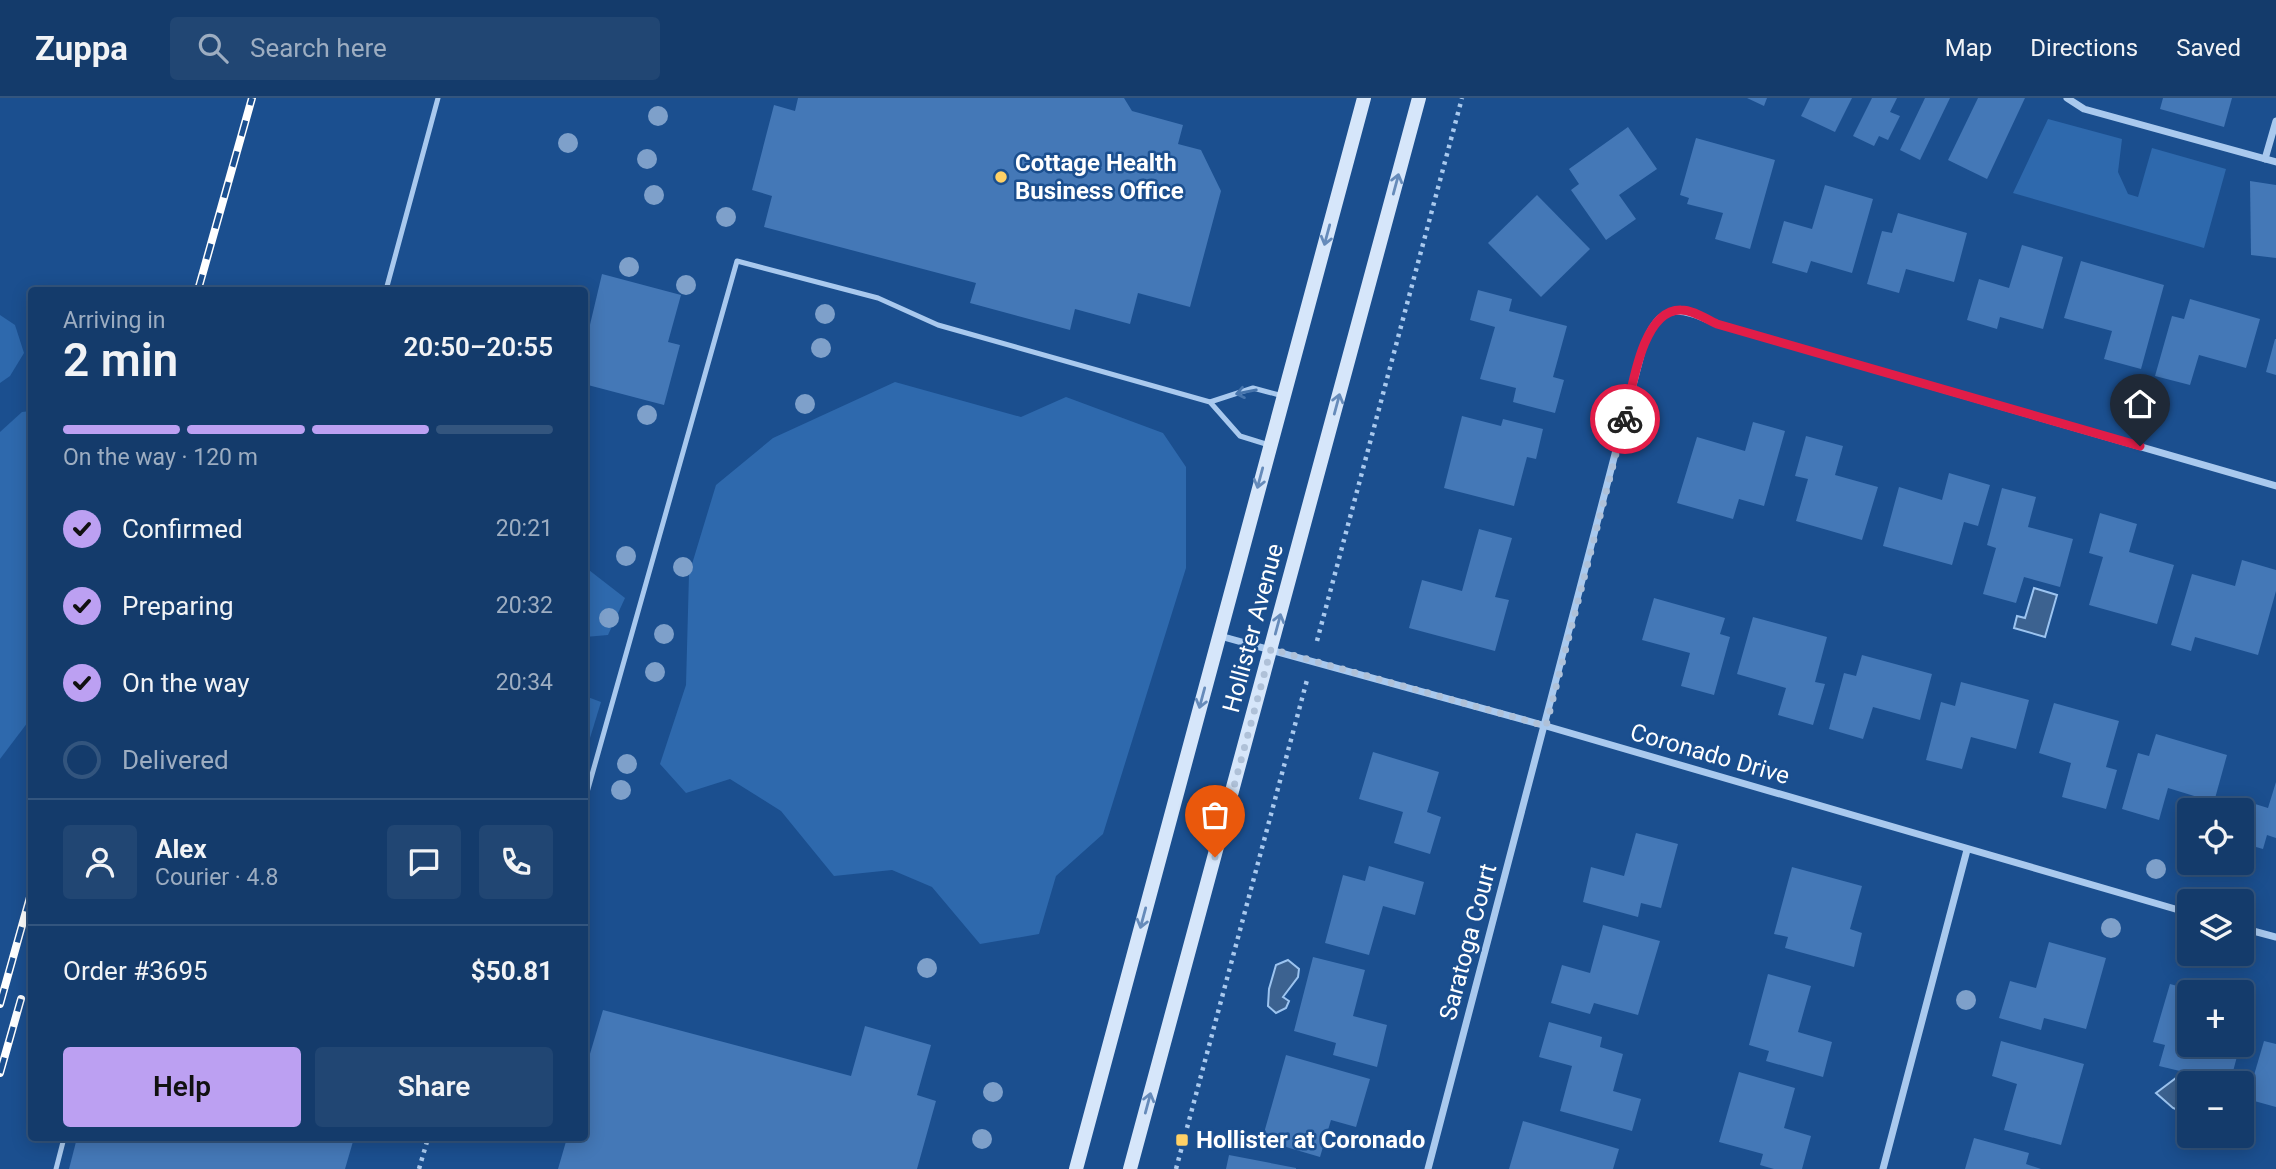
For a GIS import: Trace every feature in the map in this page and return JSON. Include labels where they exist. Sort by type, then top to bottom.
[{"type":"main road","name":"Hollister Avenue","points":[[1076,1169],[1364,98]]},
{"type":"main road","name":"Hollister Avenue","points":[[1130,1169],[1419,98]]},
{"type":"street","points":[[2067,98],[2084,110],[2276,162]]},
{"type":"street","points":[[2266,159],[2276,121]]},
{"type":"street","name":"Saratoga Court","points":[[1428,1169],[1643,347],[1658,318],[1671,311],[1684,310],[1717,324],[2276,486]]},
{"type":"street","name":"Coronado Drive","points":[[1219,635],[1546,726],[2177,910]]},
{"type":"street","points":[[1882,1169],[1967,850]]},
{"type":"street","points":[[2254,931],[2276,937]]},
{"type":"lane","points":[[387,287],[438,98]]},
{"type":"lane","points":[[588,789],[737,261],[878,298],[938,325],[1210,402],[1240,436],[1269,445]]},
{"type":"lane","points":[[1210,402],[1253,388],[1283,396]]},
{"type":"lane","points":[[56,1169],[63,1141]]},
{"type":"path","points":[[1318,636],[1462,98]]},
{"type":"path","points":[[1176,1169],[1304,692]]},
{"type":"path","points":[[419,1169],[427,1141]]},
{"type":"shaded area","points":[[2048,119],[2122,139],[2118,172],[2128,194],[2138,197],[2152,148],[2226,169],[2204,248],[2013,193]]},
{"type":"shaded area","points":[[0,315],[15,325],[24,353],[10,376],[0,383]]},
{"type":"shaded area","points":[[895,382],[1021,417],[1066,397],[1163,433],[1186,467],[1186,568],[1103,834],[1056,876],[1039,934],[980,944],[932,887],[892,870],[834,876],[781,811],[730,779],[686,793],[660,764],[686,685],[689,574],[716,485],[773,438]]},
{"type":"shaded area","points":[[28,411],[28,722],[0,759],[0,432],[22,412]]},
{"type":"shaded area","points":[[588,569],[625,598],[608,635],[588,637]]},
{"type":"shaded area","points":[[2034,588],[2057,595],[2045,637],[2014,628],[2017,616],[2025,618]]},
{"type":"shaded area","points":[[588,697],[601,702],[588,739]]},
{"type":"shaded area","points":[[1288,960],[1299,969],[1298,977],[1283,997],[1289,1001],[1286,1008],[1276,1013],[1268,1006],[1269,989],[1276,965]]},
{"type":"shaded area","points":[[2176,1078],[2177,1110],[2173,1108],[2156,1093]]},
{"type":"building","points":[[798,98],[1124,98],[1132,111],[1183,125],[1178,144],[1201,150],[1221,191],[1190,307],[1138,293],[1130,324],[1075,309],[1070,330],[970,303],[976,283],[764,227],[772,196],[752,190],[774,105],[795,111]]},
{"type":"building","points":[[1747,98],[1767,98],[1764,106]]},
{"type":"building","points":[[1810,98],[1852,98],[1835,132],[1801,116]]},
{"type":"building","points":[[1872,98],[1897,98],[1890,112],[1900,116],[1888,140],[1879,136],[1874,146],[1853,136]]},
{"type":"building","points":[[1925,98],[1950,98],[1920,160],[1900,150]]},
{"type":"building","points":[[1978,98],[2025,98],[1987,179],[1948,160]]},
{"type":"building","points":[[2163,98],[2232,98],[2224,127],[2160,109]]},
{"type":"building","points":[[1628,127],[1657,169],[1619,195],[1636,219],[1606,240],[1571,190],[1579,184],[1569,169]]},
{"type":"building","points":[[1696,138],[1775,160],[1750,249],[1715,239],[1723,213],[1687,204],[1689,198],[1680,195]]},
{"type":"building","points":[[2250,181],[2276,185],[2276,258],[2251,255]]},
{"type":"building","points":[[1825,185],[1873,199],[1852,273],[1811,261],[1807,273],[1772,263],[1784,221],[1812,229]]},
{"type":"building","points":[[1537,195],[1590,249],[1541,297],[1488,243]]},
{"type":"building","points":[[1898,213],[1967,233],[1954,282],[1906,269],[1899,293],[1867,284],[1882,231],[1892,233]]},
{"type":"building","points":[[2022,245],[2063,257],[2043,329],[2000,317],[1997,329],[1967,320],[1979,279],[2009,288]]},
{"type":"building","points":[[2081,261],[2164,285],[2141,369],[2104,359],[2112,331],[2064,318]]},
{"type":"building","points":[[602,274],[681,295],[668,342],[680,345],[664,405],[588,385],[588,333]]},
{"type":"building","points":[[1478,290],[1512,299],[1509,311],[1567,326],[1553,377],[1564,380],[1555,413],[1513,402],[1516,388],[1480,379],[1495,327],[1470,320]]},
{"type":"building","points":[[2190,299],[2260,319],[2246,368],[2199,355],[2190,385],[2155,376],[2172,316],[2184,319]]},
{"type":"building","points":[[2276,339],[2276,375],[2266,372]]},
{"type":"building","points":[[1462,416],[1501,426],[1503,419],[1543,429],[1536,459],[1527,457],[1514,506],[1444,488]]},
{"type":"building","points":[[1753,422],[1785,431],[1764,506],[1739,499],[1733,519],[1677,503],[1697,437],[1745,451]]},
{"type":"building","points":[[1806,436],[1843,446],[1835,475],[1878,487],[1862,540],[1796,521],[1808,479],[1795,476]]},
{"type":"building","points":[[1949,473],[1990,485],[1978,526],[1964,522],[1952,565],[1883,546],[1899,487],[1942,500]]},
{"type":"building","points":[[2002,488],[2036,497],[2028,527],[2073,539],[2060,587],[2024,577],[2016,603],[1983,594],[1996,548],[1987,545]]},
{"type":"building","points":[[2100,513],[2137,524],[2129,552],[2174,565],[2157,624],[2089,605],[2103,557],[2089,553]]},
{"type":"building","points":[[1479,529],[1512,538],[1495,597],[1509,600],[1495,651],[1409,628],[1422,580],[1462,591]]},
{"type":"building","points":[[2242,560],[2276,570],[2276,591],[2258,655],[2195,637],[2191,651],[2171,645],[2192,574],[2235,586]]},
{"type":"building","points":[[1654,598],[1725,618],[1720,634],[1730,637],[1714,695],[1681,686],[1690,653],[1642,640]]},
{"type":"building","points":[[1753,617],[1827,637],[1815,682],[1825,684],[1813,725],[1778,715],[1786,688],[1737,674]]},
{"type":"building","points":[[1862,655],[1932,674],[1920,720],[1873,707],[1863,739],[1829,729],[1844,673],[1856,676]]},
{"type":"building","points":[[1961,682],[2029,700],[2016,749],[1971,737],[1962,769],[1926,760],[1941,702],[1955,706]]},
{"type":"building","points":[[2054,703],[2119,721],[2106,767],[2117,770],[2106,809],[2062,797],[2071,763],[2039,753]]},
{"type":"building","points":[[2156,734],[2227,755],[2215,798],[2201,798],[2168,788],[2159,820],[2122,809],[2138,753],[2149,756]]},
{"type":"building","points":[[1373,752],[1439,772],[1427,812],[1441,817],[1430,854],[1394,843],[1403,812],[1359,799]]},
{"type":"building","points":[[2276,782],[2276,838],[2267,835],[2263,849],[2254,846],[2254,804],[2268,808]]},
{"type":"building","points":[[1636,833],[1678,844],[1661,908],[1641,903],[1638,917],[1583,902],[1591,867],[1624,876]]},
{"type":"building","points":[[1369,866],[1424,882],[1415,915],[1383,906],[1369,955],[1325,943],[1343,875],[1365,881]]},
{"type":"building","points":[[1792,867],[1862,886],[1850,929],[1862,933],[1854,967],[1785,948],[1788,937],[1774,934]]},
{"type":"building","points":[[1603,925],[1660,941],[1638,1015],[1594,1003],[1590,1014],[1551,1003],[1562,965],[1590,973]]},
{"type":"building","points":[[2049,942],[2106,958],[2086,1029],[2044,1018],[2041,1030],[1999,1018],[2010,981],[2036,988]]},
{"type":"building","points":[[1313,957],[1365,970],[1353,1016],[1387,1025],[1377,1067],[1333,1055],[1336,1043],[1294,1031]]},
{"type":"building","points":[[1768,974],[1811,986],[1798,1032],[1832,1042],[1823,1077],[1766,1061],[1769,1051],[1749,1045]]},
{"type":"building","points":[[2170,984],[2177,986],[2177,1057],[2237,1057],[2233,1071],[2180,1071],[2159,1066],[2165,1045],[2153,1042]]},
{"type":"building","points":[[603,1010],[851,1076],[865,1026],[931,1045],[917,1095],[936,1101],[917,1169],[558,1169],[566,1141],[588,1141],[588,1061]]},
{"type":"building","points":[[1549,1022],[1602,1037],[1600,1047],[1623,1054],[1613,1091],[1641,1099],[1632,1131],[1560,1111],[1572,1066],[1539,1057]]},
{"type":"building","points":[[2001,1041],[2084,1064],[2061,1145],[2004,1130],[2017,1084],[1992,1076]]},
{"type":"building","points":[[2264,1041],[2276,1044],[2276,1107],[2254,1101],[2254,1075]]},
{"type":"building","points":[[1286,1055],[1370,1079],[1356,1127],[1331,1120],[1320,1157],[1262,1140]]},
{"type":"building","points":[[1739,1072],[1795,1088],[1784,1128],[1811,1136],[1802,1169],[1774,1169],[1760,1165],[1763,1154],[1719,1142]]},
{"type":"building","points":[[1523,1121],[1619,1149],[1613,1169],[1509,1169]]},
{"type":"building","points":[[1974,1138],[2029,1153],[2026,1164],[2041,1169],[1965,1169]]},
{"type":"building","points":[[76,1141],[353,1141],[345,1169],[69,1169]]},
{"type":"building","points":[[1229,1155],[1296,1168],[1296,1169],[1226,1169]]},
{"type":"railway","points":[[199,287],[252,98]]},
{"type":"railway","points":[[0,1004],[28,904]]},
{"type":"railway","points":[[0,1073],[21,999]]},
{"type":"way so far","points":[[1215,857],[1271,649],[1546,726],[1625,419]]},
{"type":"place","name":"Cottage Health Business Office","points":[[1001,177]]},
{"type":"place","name":"Hollister at Coronado","points":[[1182,1140]]},
{"type":"route","points":[[1625,419],[1649,331],[1658,318],[1671,311],[1684,310],[1717,324],[1898,374],[2140,446]]}]
